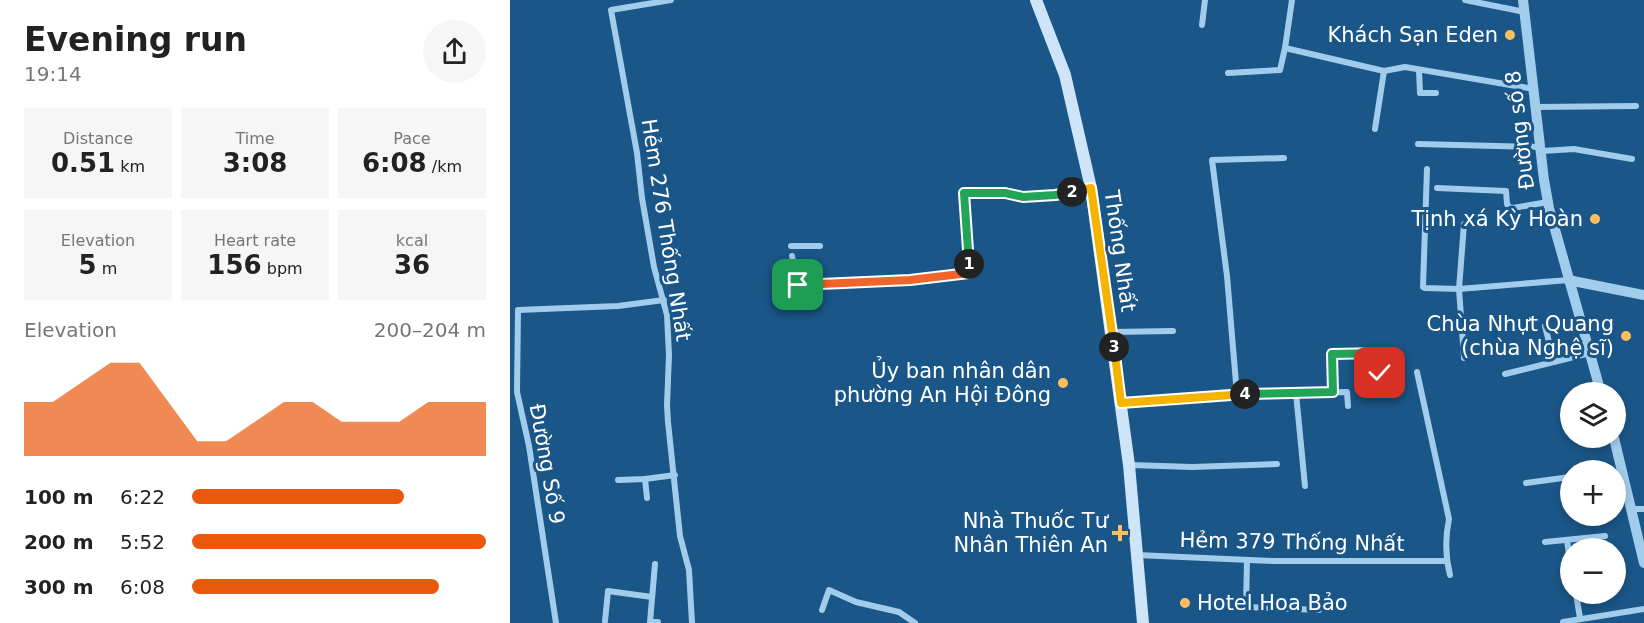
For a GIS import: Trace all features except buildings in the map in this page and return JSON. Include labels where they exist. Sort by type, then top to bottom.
[{"type":"main road","name":"Thống Nhất","points":[[1036,0],[1065,75],[1091,188],[1129,465],[1143,623]]},
{"type":"street","name":"Hẻm 276 Thống Nhất","points":[[671,0],[611,10],[637,153],[654,267],[667,315],[668,422],[681,536],[690,581],[692,623]]},
{"type":"street","points":[[1202,26],[1205,0]]},
{"type":"street","points":[[1228,73],[1281,70],[1292,0]]},
{"type":"street","points":[[1465,0],[1525,12]]},
{"type":"street","name":"Đường số 8","points":[[1523,0],[1548,202],[1598,382]]},
{"type":"street","points":[[1285,48],[1384,71],[1405,67],[1534,89]]},
{"type":"street","points":[[1419,70],[1420,93],[1437,93]]},
{"type":"street","points":[[1375,129],[1384,71]]},
{"type":"street","points":[[1536,107],[1636,106]]},
{"type":"street","points":[[1418,144],[1574,149],[1632,159]]},
{"type":"street","points":[[1237,394],[1227,276],[1212,160],[1284,158]]},
{"type":"street","points":[[1427,169],[1424,286],[1426,288],[1459,289],[1568,280],[1644,295]]},
{"type":"street","points":[[792,256],[798,285],[910,280],[969,273],[964,193],[1005,193],[1023,197],[1055,195],[1091,188]]},
{"type":"street","points":[[1437,188],[1506,191],[1509,207],[1513,208],[1548,202]]},
{"type":"street","points":[[1464,224],[1459,289],[1464,358]]},
{"type":"street","points":[[791,246],[820,246]]},
{"type":"street","name":"Đường Số 9","points":[[556,623],[530,446],[518,392],[518,310],[618,306],[664,300]]},
{"type":"street","points":[[1545,326],[1554,362]]},
{"type":"street","points":[[1112,332],[1173,331]]},
{"type":"street","points":[[1333,392],[1332,354],[1380,353],[1380,373]]},
{"type":"street","points":[[1505,374],[1590,353]]},
{"type":"street","points":[[1417,372],[1449,519],[1445,536],[1450,575]]},
{"type":"street","points":[[1121,403],[1237,394],[1347,392],[1348,406]]},
{"type":"street","points":[[1296,393],[1305,486]]},
{"type":"street","points":[[1129,465],[1192,467],[1277,464]]},
{"type":"street","points":[[618,480],[675,475]]},
{"type":"street","points":[[1526,483],[1560,478]]},
{"type":"street","points":[[645,479],[646,498]]},
{"type":"street","points":[[1626,494],[1644,563]]},
{"type":"street","points":[[1631,509],[1644,509]]},
{"type":"street","points":[[1586,538],[1605,536]]},
{"type":"street","points":[[1545,542],[1560,541]]},
{"type":"street","name":"Hẻm 379 Thống Nhất","points":[[1137,555],[1275,561],[1447,561]]},
{"type":"street","points":[[1247,560],[1246,607],[1319,610]]},
{"type":"street","points":[[655,564],[650,622],[658,622]]},
{"type":"street","points":[[822,610],[829,590],[856,602],[899,612],[915,623]]},
{"type":"street","points":[[605,621],[608,591],[652,597]]},
{"type":"street","points":[[1578,604],[1580,618]]},
{"type":"street","points":[[1563,622],[1644,609]]},
{"type":"place","name":"Khách Sạn Eden","points":[[1510,35]]},
{"type":"place","name":"Tịnh xá Kỳ Hoàn","points":[[1595,219]]},
{"type":"place","name":"Chùa Nhựt Quang (chùa Nghệ sĩ)","points":[[1626,336]]},
{"type":"place","name":"Ủy ban nhân dân phường An Hội Đông","points":[[1063,383]]},
{"type":"place","name":"Nhà Thuốc Tư Nhân Thiên An","points":[[1120,533]]},
{"type":"place","name":"Hotel Hoa Bảo","points":[[1185,603]]},
{"type":"route","points":[[798,285],[910,280],[969,273],[964,193],[1005,193],[1023,197],[1055,195],[1091,188],[1121,403],[1237,394],[1333,392],[1332,354],[1380,353],[1380,373]]}]
